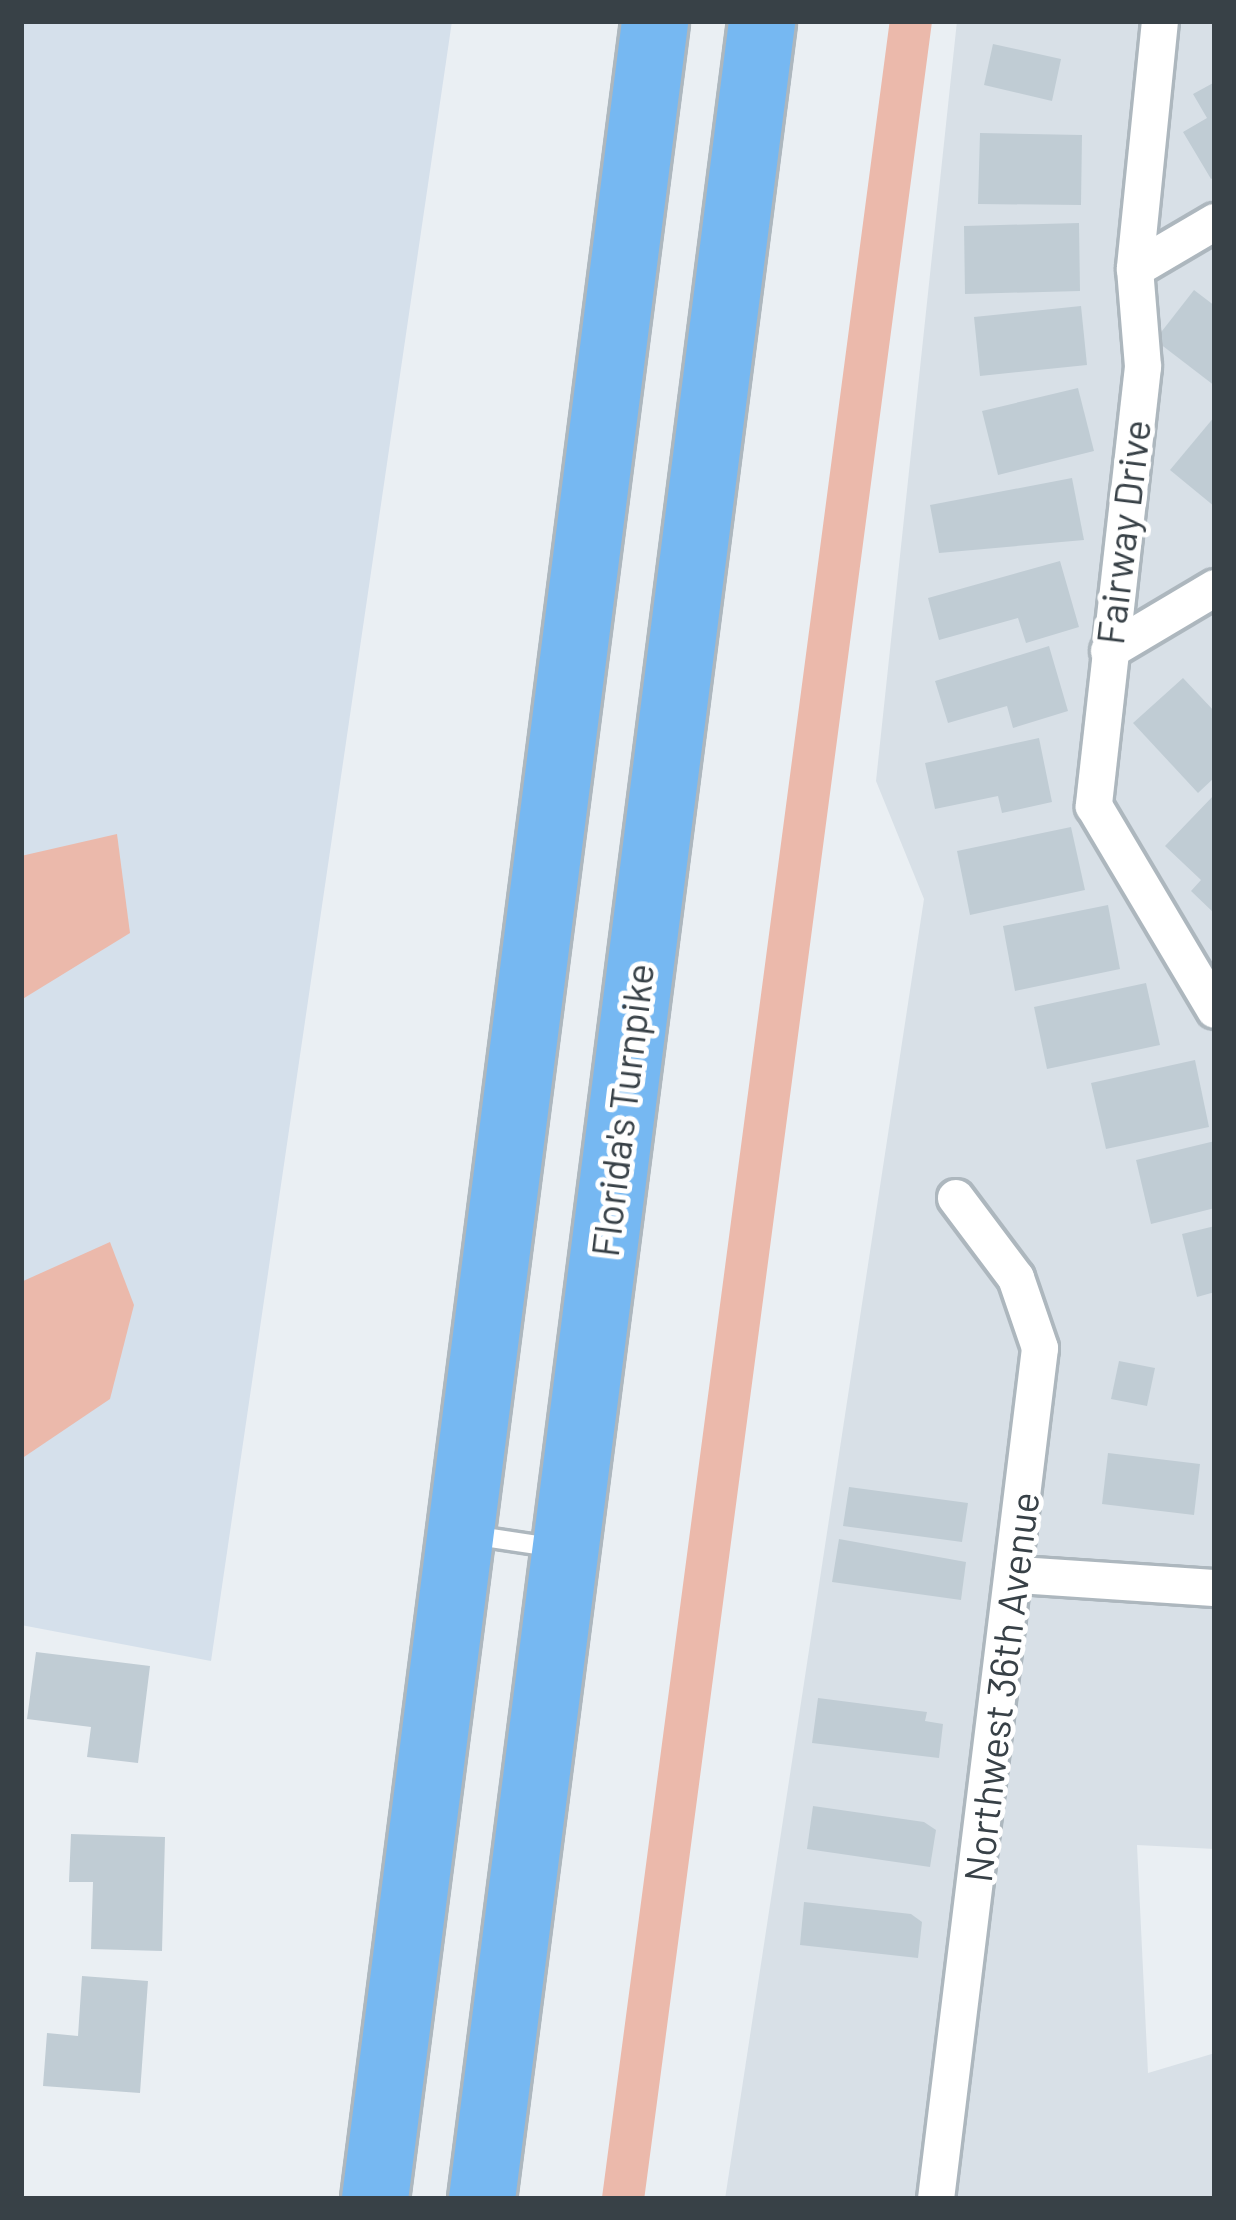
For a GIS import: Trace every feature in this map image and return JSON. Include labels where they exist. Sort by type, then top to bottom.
[{"type":"highway","points":[[376,2199],[655,21]]},
{"type":"highway","name":"Florida's Turnpike","points":[[482,2199],[762,21]]},
{"type":"street","name":"Fairway Drive","points":[[1160,21],[1136,269],[1143,367],[1094,806],[1212,996]]},
{"type":"street","points":[[1136,269],[1215,222]]},
{"type":"street","points":[[1109,651],[1215,588]]},
{"type":"street","name":"Northwest 36th Avenue","points":[[936,2199],[1018,1575],[1040,1348],[1016,1278],[956,1198]]},
{"type":"street","points":[[1018,1575],[1215,1588]]},
{"type":"lane","points":[[461,1533],[566,1550]]},
{"type":"shaded area","points":[[21,21],[452,21],[211,1661],[21,1625]]},
{"type":"shaded area","points":[[957,21],[1215,21],[1215,1849],[1137,1845],[1148,2073],[1215,2053],[1215,2199],[725,2199],[924,899],[876,781]]},
{"type":"shaded area","points":[[117,834],[130,933],[21,1000],[21,856]]},
{"type":"shaded area","points":[[110,1242],[134,1305],[110,1399],[21,1459],[21,1282]]},
{"type":"building","points":[[993,44],[1061,59],[1052,101],[984,85]]},
{"type":"building","points":[[1215,82],[1215,177],[1211,179],[1183,132],[1207,118],[1193,94]]},
{"type":"building","points":[[980,133],[1082,135],[1081,205],[978,204]]},
{"type":"building","points":[[1079,223],[1080,291],[965,294],[964,226]]},
{"type":"building","points":[[1194,290],[1215,306],[1215,386],[1155,340]]},
{"type":"building","points":[[1081,306],[1087,365],[980,376],[974,317]]},
{"type":"building","points":[[1078,388],[1094,451],[998,475],[982,411]]},
{"type":"building","points":[[1215,416],[1215,507],[1170,470]]},
{"type":"building","points":[[1072,478],[1084,540],[939,553],[930,505]]},
{"type":"building","points":[[1060,561],[1079,627],[1026,643],[1018,618],[939,640],[928,598]]},
{"type":"building","points":[[1049,646],[1068,711],[1013,728],[1007,706],[948,723],[935,681]]},
{"type":"building","points":[[1183,678],[1215,712],[1215,777],[1198,793],[1133,723]]},
{"type":"building","points":[[1039,738],[1052,802],[1002,813],[998,796],[935,809],[925,763]]},
{"type":"building","points":[[1215,794],[1215,914],[1191,891],[1201,880],[1165,846]]},
{"type":"building","points":[[1071,827],[1085,890],[970,915],[957,851]]},
{"type":"building","points":[[1108,905],[1120,969],[1015,991],[1003,926]]},
{"type":"building","points":[[1146,983],[1160,1045],[1047,1069],[1034,1007]]},
{"type":"building","points":[[1195,1060],[1209,1127],[1106,1149],[1091,1083]]},
{"type":"building","points":[[1215,1141],[1215,1208],[1151,1224],[1136,1160]]},
{"type":"building","points":[[1215,1226],[1215,1292],[1197,1297],[1182,1234]]},
{"type":"building","points":[[1119,1361],[1155,1368],[1147,1406],[1111,1399]]},
{"type":"building","points":[[1108,1453],[1200,1464],[1194,1515],[1102,1504]]},
{"type":"building","points":[[849,1487],[968,1503],[962,1542],[843,1526]]},
{"type":"building","points":[[839,1539],[966,1562],[961,1600],[832,1582]]},
{"type":"building","points":[[36,1652],[150,1666],[138,1763],[87,1757],[91,1727],[27,1719]]},
{"type":"building","points":[[818,1698],[927,1712],[925,1721],[943,1724],[939,1758],[812,1743]]},
{"type":"building","points":[[813,1806],[924,1822],[936,1830],[930,1867],[807,1849]]},
{"type":"building","points":[[71,1834],[165,1837],[162,1951],[91,1949],[93,1882],[69,1882]]},
{"type":"building","points":[[804,1902],[911,1914],[922,1922],[918,1958],[800,1945]]},
{"type":"building","points":[[82,1976],[148,1981],[140,2093],[43,2086],[47,2033],[78,2036]]},
{"type":"waterway","points":[[623,2199],[911,21]]}]
